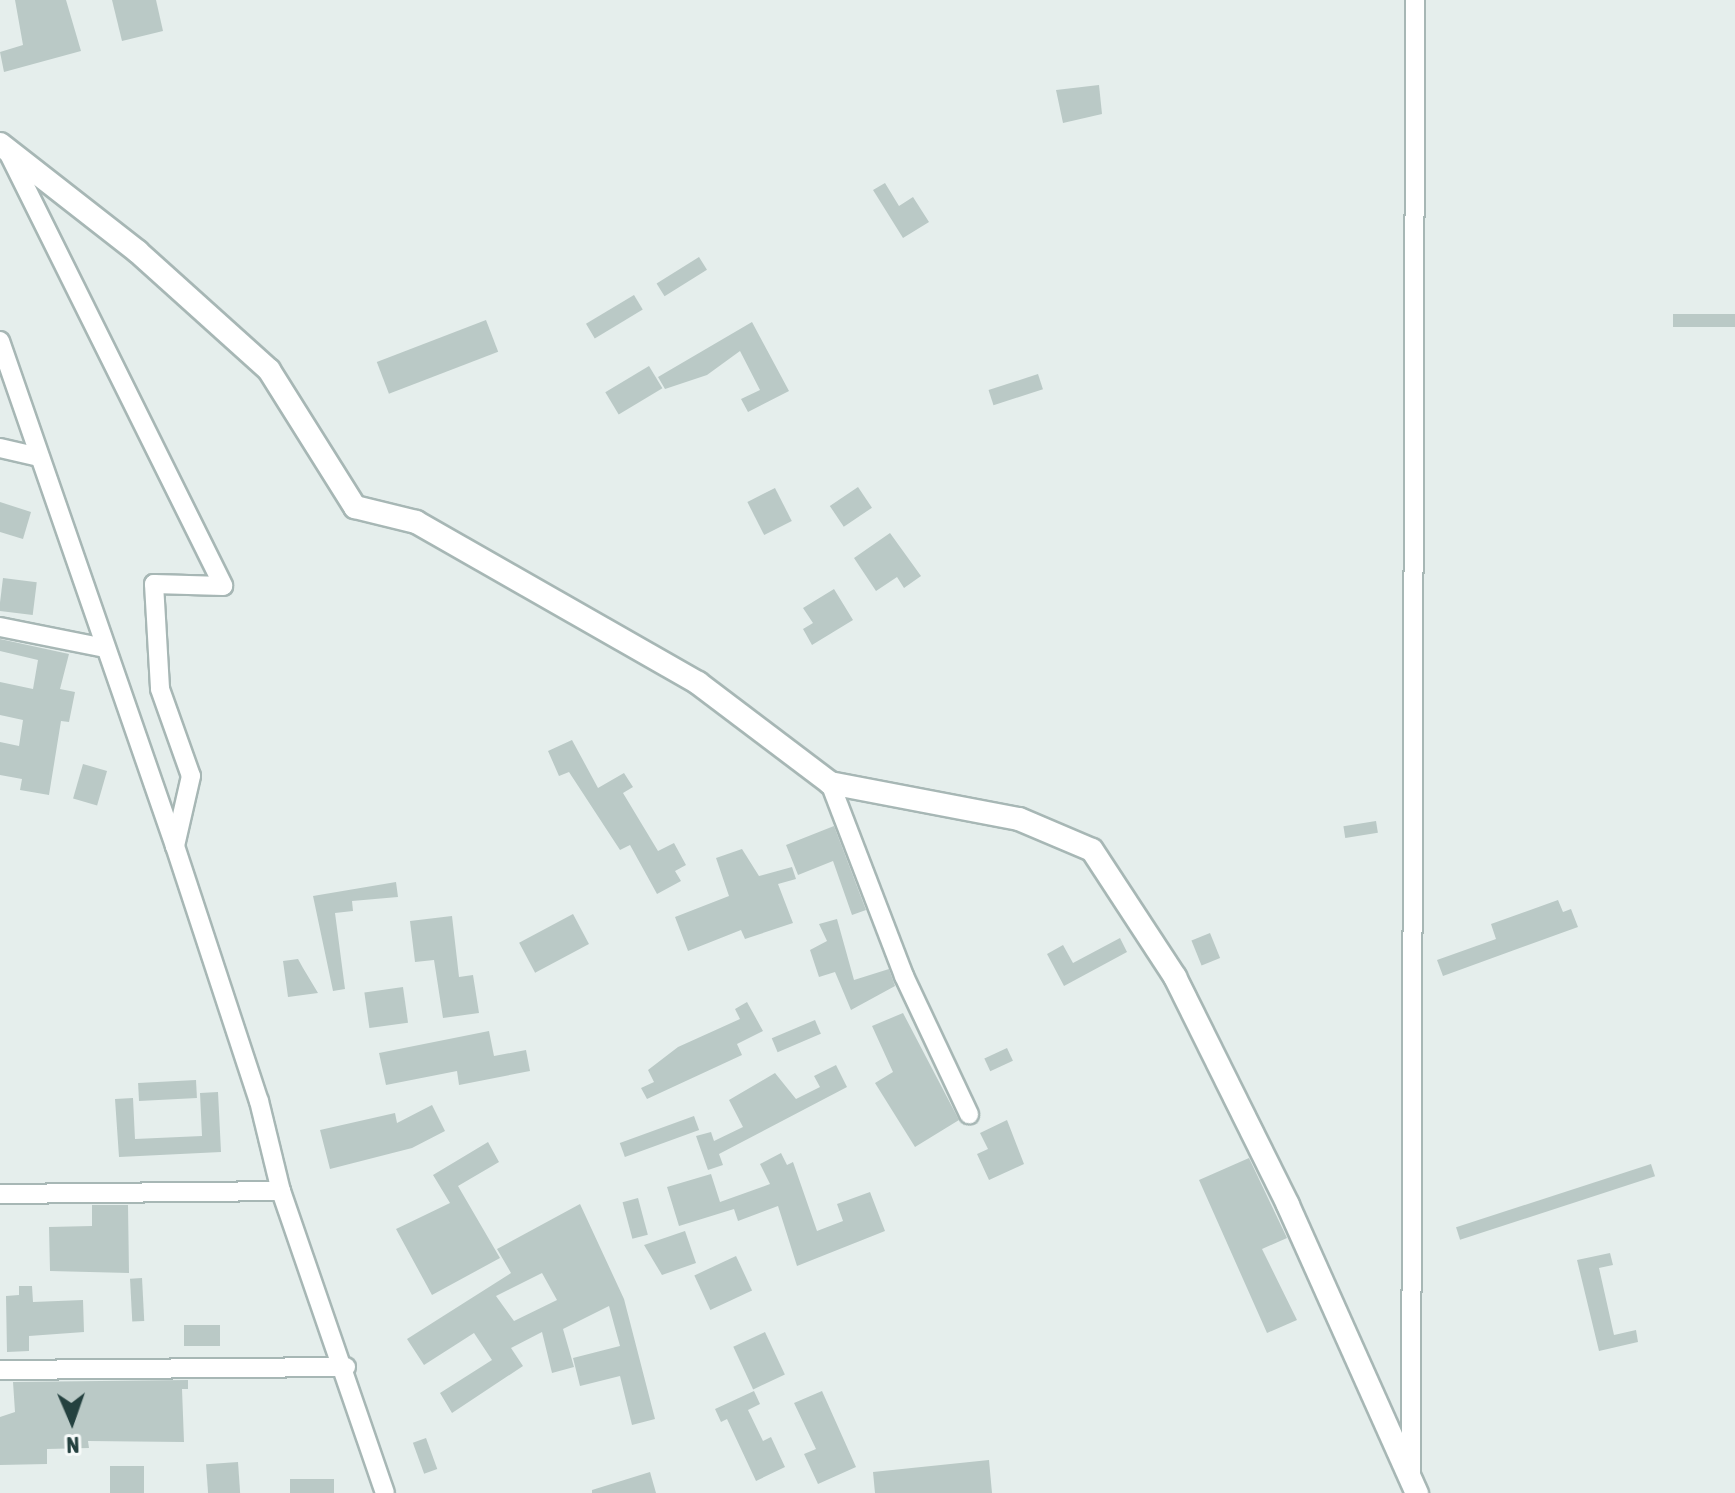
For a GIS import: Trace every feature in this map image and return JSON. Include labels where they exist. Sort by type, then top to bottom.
[{"type":"street","points":[[1414,1486],[1415,0]]},
{"type":"street","points":[[4,149],[138,252],[269,370],[355,507],[416,522],[698,683],[830,783],[1019,819],[1092,850],[1175,977],[1288,1205],[1414,1486]]},
{"type":"street","points":[[4,149],[223,586],[154,584],[160,689],[191,776],[175,846]]},
{"type":"street","points":[[0,341],[175,846],[259,1101],[281,1191],[346,1367],[385,1493]]},
{"type":"street","points":[[0,448],[38,457]]},
{"type":"street","points":[[0,627],[105,648]]},
{"type":"street","points":[[830,783],[904,976],[969,1114]]},
{"type":"street","points":[[0,1194],[281,1191]]},
{"type":"street","points":[[0,1370],[346,1367]]},
{"type":"building","points":[[15,0],[66,0],[81,51],[4,72],[0,52],[23,45]]},
{"type":"building","points":[[112,0],[156,0],[163,31],[122,41]]},
{"type":"building","points":[[1099,85],[1102,114],[1063,123],[1056,90]]},
{"type":"building","points":[[885,183],[899,206],[913,197],[929,222],[903,238],[873,190]]},
{"type":"building","points":[[699,257],[707,270],[665,296],[657,283]]},
{"type":"building","points":[[634,295],[643,310],[595,338],[586,324]]},
{"type":"building","points":[[1673,314],[1735,314],[1735,327],[1673,327]]},
{"type":"building","points":[[486,320],[498,352],[389,394],[377,362]]},
{"type":"building","points":[[752,322],[789,391],[748,412],[741,399],[760,390],[740,351],[707,375],[665,389],[658,377]]},
{"type":"building","points":[[649,366],[662,388],[619,415],[605,392]]},
{"type":"building","points":[[1038,374],[1043,389],[993,405],[989,390]]},
{"type":"building","points":[[858,487],[872,508],[844,527],[830,506]]},
{"type":"building","points":[[775,488],[792,521],[764,535],[747,502]]},
{"type":"building","points":[[0,502],[31,512],[23,539],[0,532]]},
{"type":"building","points":[[890,533],[921,576],[904,588],[897,577],[876,591],[854,558]]},
{"type":"building","points":[[3,578],[37,582],[33,615],[0,611]]},
{"type":"building","points":[[834,589],[853,620],[812,645],[803,629],[813,623],[803,608]]},
{"type":"building","points":[[0,639],[69,654],[60,689],[75,692],[69,722],[61,721],[49,795],[20,790],[22,779],[0,775],[0,742],[19,746],[23,720],[0,715],[0,682],[33,689],[38,660],[0,651]]},
{"type":"building","points":[[572,740],[598,788],[624,773],[633,787],[623,793],[658,851],[674,843],[686,865],[675,871],[681,881],[657,894],[630,845],[620,850],[569,772],[559,776],[548,751]]},
{"type":"building","points":[[83,764],[107,771],[97,805],[73,799]]},
{"type":"building","points":[[1376,821],[1378,833],[1345,838],[1343,826]]},
{"type":"building","points":[[834,826],[866,910],[852,915],[833,861],[798,875],[786,845]]},
{"type":"building","points":[[742,849],[759,876],[792,867],[796,879],[778,884],[793,923],[745,939],[741,930],[688,951],[675,917],[729,896],[716,858]]},
{"type":"building","points":[[396,882],[398,897],[352,901],[353,911],[335,913],[345,989],[333,991],[313,896]]},
{"type":"building","points":[[1558,900],[1563,912],[1571,909],[1578,927],[1443,976],[1437,960],[1496,939],[1491,924]]},
{"type":"building","points":[[573,914],[589,944],[535,973],[519,943]]},
{"type":"building","points":[[452,916],[459,977],[473,975],[479,1013],[443,1018],[434,960],[415,962],[410,921]]},
{"type":"building","points":[[837,919],[854,980],[889,969],[895,986],[851,1010],[835,972],[819,977],[810,950],[827,941],[819,924]]},
{"type":"building","points":[[1210,933],[1220,958],[1202,966],[1191,940]]},
{"type":"building","points":[[1120,938],[1127,952],[1064,986],[1047,954],[1063,945],[1073,963]]},
{"type":"building","points":[[298,959],[318,993],[288,997],[283,961]]},
{"type":"building","points":[[403,987],[408,1023],[369,1028],[364,992]]},
{"type":"building","points":[[747,1002],[763,1031],[737,1044],[742,1055],[647,1099],[641,1088],[654,1082],[648,1070],[678,1047],[740,1019],[735,1009]]},
{"type":"building","points":[[903,1013],[959,1120],[915,1147],[875,1083],[893,1072],[872,1026]]},
{"type":"building","points":[[815,1020],[821,1034],[778,1052],[772,1038]]},
{"type":"building","points":[[489,1031],[494,1056],[526,1050],[530,1071],[459,1085],[457,1071],[386,1085],[379,1053]]},
{"type":"building","points":[[1007,1048],[1013,1061],[990,1071],[984,1059]]},
{"type":"building","points":[[836,1065],[847,1087],[719,1154],[723,1165],[708,1170],[696,1136],[711,1132],[714,1141],[743,1127],[729,1100],[775,1073],[796,1099],[820,1087],[814,1076]]},
{"type":"building","points":[[196,1080],[197,1098],[139,1101],[138,1083]]},
{"type":"building","points":[[218,1092],[221,1152],[119,1157],[115,1099],[133,1098],[135,1139],[202,1136],[200,1093]]},
{"type":"building","points":[[432,1105],[445,1131],[412,1148],[330,1169],[320,1130],[395,1113],[397,1123]]},
{"type":"building","points":[[694,1116],[699,1130],[625,1157],[620,1143]]},
{"type":"building","points":[[1007,1120],[1024,1164],[989,1180],[977,1154],[988,1149],[980,1133]]},
{"type":"building","points":[[488,1142],[499,1162],[458,1186],[500,1258],[432,1295],[396,1229],[450,1203],[433,1175]]},
{"type":"building","points":[[781,1153],[787,1165],[793,1162],[817,1231],[843,1221],[837,1204],[870,1192],[885,1231],[797,1266],[778,1206],[738,1221],[734,1209],[679,1226],[667,1187],[711,1174],[720,1202],[770,1184],[760,1164]]},
{"type":"building","points":[[1249,1158],[1287,1238],[1262,1249],[1297,1320],[1267,1333],[1199,1180]]},
{"type":"building","points":[[1651,1164],[1655,1176],[1460,1240],[1456,1227]]},
{"type":"building","points":[[638,1198],[648,1235],[632,1239],[623,1202]]},
{"type":"building","points":[[580,1204],[624,1299],[655,1419],[632,1425],[620,1376],[580,1386],[573,1358],[620,1346],[609,1306],[563,1329],[574,1367],[552,1373],[542,1332],[511,1348],[523,1366],[452,1413],[440,1393],[492,1360],[474,1333],[424,1365],[407,1339],[511,1273],[497,1249]],"holes":[[[542,1273],[557,1300],[514,1321],[496,1296]]]},
{"type":"building","points":[[92,1205],[128,1205],[129,1273],[50,1271],[49,1227],[92,1226]]},
{"type":"building","points":[[685,1231],[696,1263],[662,1275],[644,1245]]},
{"type":"building","points":[[1610,1253],[1613,1265],[1599,1268],[1614,1335],[1636,1330],[1638,1342],[1599,1351],[1577,1260]]},
{"type":"building","points":[[736,1256],[752,1290],[710,1310],[694,1275]]},
{"type":"building","points":[[142,1278],[144,1321],[132,1322],[130,1279]]},
{"type":"building","points":[[19,1286],[32,1286],[33,1302],[83,1300],[84,1332],[29,1336],[29,1351],[7,1352],[6,1296],[19,1295]]},
{"type":"building","points":[[184,1325],[220,1325],[220,1346],[184,1346]]},
{"type":"building","points":[[765,1332],[785,1375],[753,1389],[733,1347]]},
{"type":"building","points":[[188,1380],[188,1389],[182,1389],[184,1442],[88,1441],[89,1448],[47,1449],[47,1464],[0,1465],[0,1417],[15,1412],[13,1382]]},
{"type":"building","points":[[754,1391],[760,1404],[748,1410],[763,1441],[771,1437],[785,1467],[756,1481],[727,1419],[721,1422],[715,1409]]},
{"type":"building","points":[[822,1391],[856,1467],[818,1484],[804,1454],[816,1449],[794,1403]]},
{"type":"building","points":[[426,1438],[437,1469],[424,1474],[413,1443]]},
{"type":"building","points":[[989,1460],[992,1493],[875,1493],[873,1472]]},
{"type":"building","points":[[238,1462],[240,1493],[208,1493],[206,1464]]},
{"type":"building","points":[[110,1466],[144,1466],[144,1493],[110,1493]]},
{"type":"building","points":[[650,1472],[656,1493],[592,1493],[592,1490]]},
{"type":"building","points":[[290,1479],[334,1479],[334,1493],[290,1493]]}]
